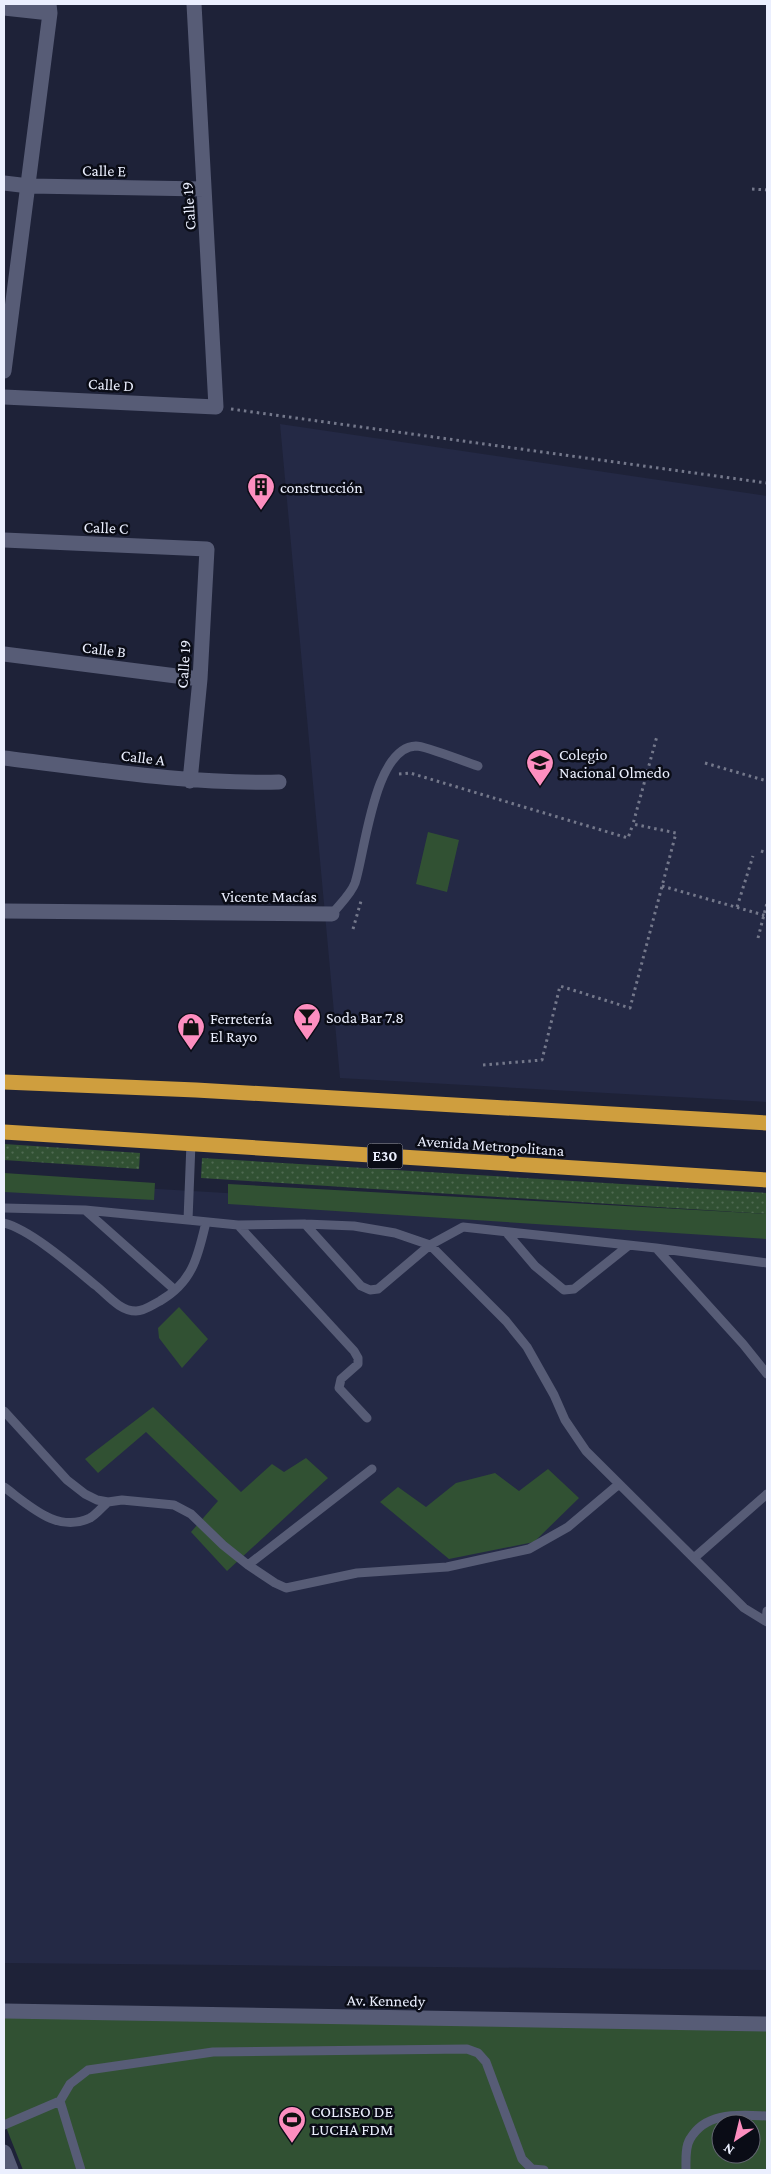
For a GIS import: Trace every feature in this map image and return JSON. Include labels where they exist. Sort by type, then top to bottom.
[{"type":"highway","points":[[4,1082],[196,1090],[767,1123]]},
{"type":"highway","name":"Avenida Metropolitana","points":[[4,1132],[767,1180]]},
{"type":"street","name":"Calle 19","points":[[194,4],[216,406]]},
{"type":"street","points":[[4,8],[49,9],[29,186],[4,371]]},
{"type":"street","name":"Calle E","points":[[4,183],[29,186],[204,189]]},
{"type":"street","name":"Calle D","points":[[4,397],[216,406]]},
{"type":"street","name":"Calle C","points":[[4,540],[207,549]]},
{"type":"street","name":"Calle 19","points":[[190,781],[200,679],[207,549]]},
{"type":"street","name":"Calle B","points":[[4,654],[200,679]]},
{"type":"street","name":"Calle A","points":[[4,758],[190,781],[279,782]]},
{"type":"street","name":"Vicente Macías","points":[[4,912],[332,914]]},
{"type":"street","name":"Av. Kennedy","points":[[4,2011],[767,2024]]},
{"type":"street","points":[[4,2152],[8,2169]]},
{"type":"lane","name":"Vicente Macías","points":[[332,914],[355,885],[373,805],[383,776],[392,760],[405,749],[416,746],[478,766]]},
{"type":"lane","points":[[188,1220],[191,1143]]},
{"type":"lane","points":[[4,1208],[85,1210],[238,1224],[354,1226],[396,1233],[430,1245],[506,1321],[527,1347],[565,1420],[586,1451],[744,1608],[767,1622]]},
{"type":"lane","points":[[85,1210],[175,1290]]},
{"type":"lane","points":[[4,1224],[23,1230],[96,1286],[117,1305],[129,1310],[146,1309],[175,1290],[187,1277],[197,1261],[206,1222]]},
{"type":"lane","points":[[238,1224],[354,1351],[358,1358],[358,1364],[341,1380],[339,1388],[367,1418]]},
{"type":"lane","points":[[306,1224],[361,1286],[370,1290],[378,1289],[430,1245],[463,1227],[656,1248],[767,1263]]},
{"type":"lane","points":[[506,1232],[535,1266],[564,1290],[574,1289],[628,1246]]},
{"type":"lane","points":[[656,1248],[743,1344],[767,1374]]},
{"type":"lane","points":[[4,1411],[67,1480],[85,1494],[108,1502],[129,1500],[174,1504],[191,1514],[223,1545],[248,1565],[286,1588],[357,1573],[447,1567],[529,1549],[562,1531],[619,1484]]},
{"type":"lane","points":[[248,1565],[372,1469]]},
{"type":"lane","points":[[4,1487],[49,1519],[72,1523],[91,1517],[108,1502]]},
{"type":"lane","points":[[694,1558],[767,1494]]},
{"type":"lane","points":[[767,1611],[767,1622]]},
{"type":"lane","points":[[4,2125],[60,2101],[70,2084],[88,2070],[213,2052],[467,2049],[478,2053],[486,2062],[522,2160],[532,2169],[544,2170]]},
{"type":"lane","points":[[60,2101],[81,2170]]},
{"type":"lane","points":[[686,2170],[689,2140],[703,2124],[721,2116],[767,2116]]},
{"type":"path","points":[[752,189],[767,190]]},
{"type":"path","points":[[216,406],[767,483]]},
{"type":"path","points":[[395,777],[402,773],[410,773],[628,838],[657,736]]},
{"type":"path","points":[[705,763],[767,781]]},
{"type":"path","points":[[483,1065],[542,1060],[560,986],[630,1008],[676,833],[633,824]]},
{"type":"path","points":[[761,852],[767,853]]},
{"type":"path","points":[[737,908],[753,856]]},
{"type":"path","points":[[662,886],[766,915]]},
{"type":"path","points":[[353,929],[361,900]]},
{"type":"path","points":[[758,938],[766,915],[767,903]]},
{"type":"shaded area","name":"Colegio Nacional Olmedo","points":[[280,424],[767,496],[767,1102],[340,1078]]},
{"type":"shaded area","points":[[4,1180],[767,1225],[767,1970],[4,1963]]},
{"type":"green space","points":[[428,832],[459,840],[447,892],[416,884]]},
{"type":"green space","points":[[4,1144],[140,1153],[139,1169],[4,1160]]},
{"type":"green space","points":[[202,1158],[767,1193],[767,1214],[201,1178]]},
{"type":"green space","points":[[4,1173],[155,1183],[154,1200],[4,1192]]},
{"type":"green space","points":[[228,1184],[767,1214],[767,1239],[228,1204]]},
{"type":"green space","points":[[179,1307],[208,1339],[182,1368],[159,1338],[158,1328]]},
{"type":"green space","points":[[153,1407],[241,1492],[272,1464],[284,1472],[306,1458],[328,1478],[227,1571],[191,1532],[218,1501],[146,1432],[98,1473],[85,1459]]},
{"type":"green space","points":[[548,1469],[579,1498],[534,1542],[449,1559],[380,1502],[398,1487],[426,1507],[456,1483],[495,1473],[519,1491]]},
{"type":"green space","points":[[4,2016],[767,2031],[767,2170],[23,2170],[4,2122]]},
{"type":"place","name":"construcción","points":[[261,511]]},
{"type":"place","name":"Colegio Nacional Olmedo","points":[[540,787]]},
{"type":"place","name":"Soda Bar 7.8","points":[[307,1041]]},
{"type":"place","name":"Ferretería El Rayo","points":[[191,1051]]},
{"type":"place","name":"COLISEO DE LUCHA FDM","points":[[292,2144]]}]
